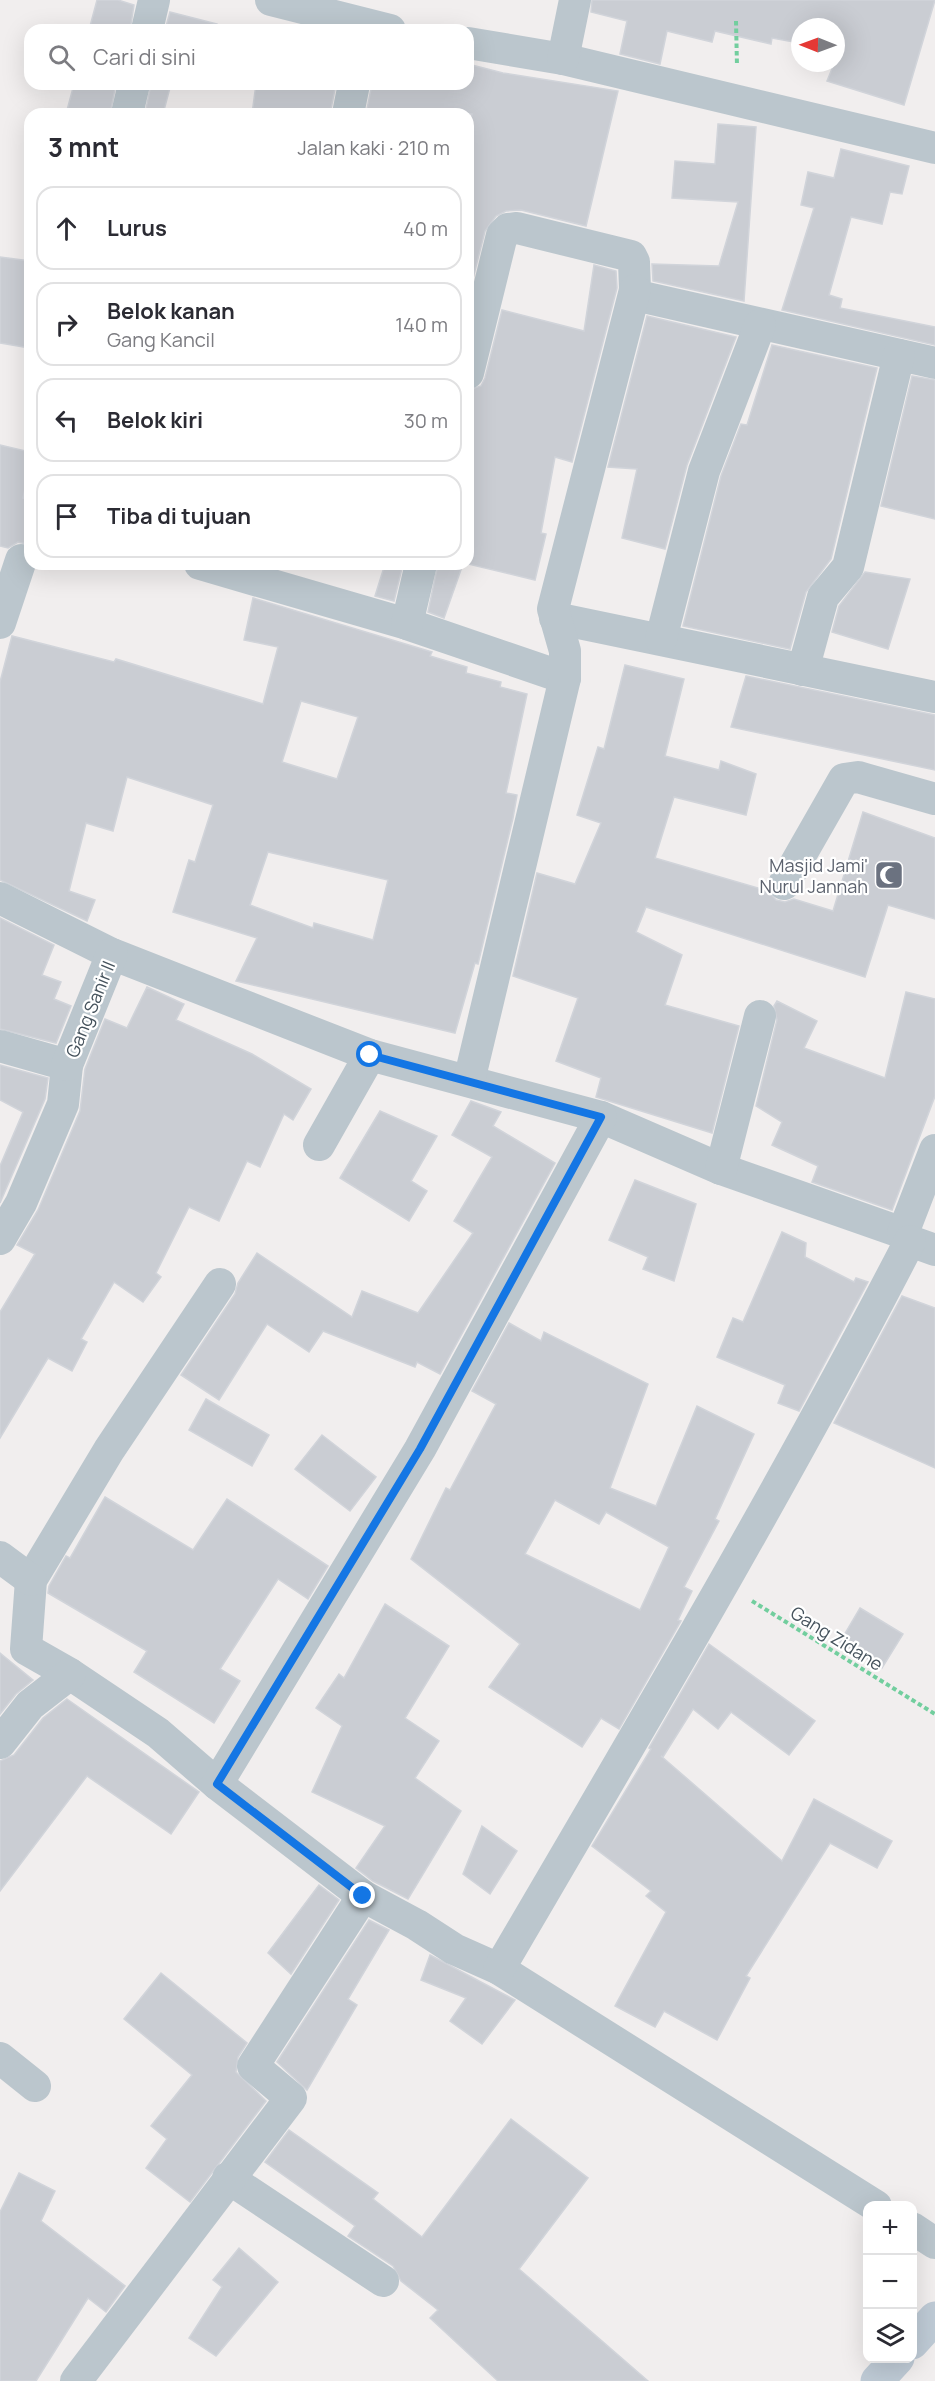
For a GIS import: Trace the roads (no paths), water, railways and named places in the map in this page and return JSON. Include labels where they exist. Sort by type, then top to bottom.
[{"type":"street","points":[[148,24],[154,0]]},
{"type":"street","points":[[271,0],[361,24]]},
{"type":"street","points":[[563,59],[575,0]]},
{"type":"street","points":[[474,44],[563,59],[935,148]]},
{"type":"street","points":[[128,108],[133,90]]},
{"type":"street","points":[[349,108],[353,90]]},
{"type":"street","points":[[469,1081],[565,678],[565,651],[553,609],[634,290],[634,261],[631,256],[517,228],[508,229],[500,241],[474,348]]},
{"type":"street","points":[[634,290],[642,297],[935,363]]},
{"type":"street","points":[[661,639],[704,471],[760,325]]},
{"type":"street","points":[[803,670],[823,597],[848,567],[899,355]]},
{"type":"street","points":[[0,623],[21,560]]},
{"type":"street","points":[[244,570],[565,678]]},
{"type":"street","points":[[407,624],[420,570]]},
{"type":"street","points":[[555,618],[935,697]]},
{"type":"street","points":[[784,884],[844,779],[858,777],[935,799]]},
{"type":"street","points":[[0,898],[112,954],[370,1055],[601,1117],[721,1169],[916,1241]]},
{"type":"street","name":"Gang Sanir II","points":[[0,1239],[21,1203],[63,1104],[67,1065],[112,954]]},
{"type":"street","points":[[721,1169],[760,1016]]},
{"type":"street","points":[[0,1046],[67,1065]]},
{"type":"street","points":[[319,1145],[370,1055]]},
{"type":"street","points":[[217,1784],[420,1449],[601,1117]]},
{"type":"street","points":[[499,1969],[724,1584],[808,1429],[834,1389],[916,1241],[935,1150]]},
{"type":"street","points":[[220,1284],[109,1450],[31,1580],[13,1642],[70,1674],[158,1733],[217,1784],[363,1896],[417,1925],[454,1949],[499,1969],[870,2201]]},
{"type":"street","points":[[0,1557],[31,1580]]},
{"type":"street","points":[[0,1743],[30,1705],[70,1674]]},
{"type":"street","points":[[76,2381],[291,2098],[253,2066],[363,1896]]},
{"type":"street","points":[[0,2058],[35,2086]]},
{"type":"street","points":[[228,2178],[383,2282]]},
{"type":"street","points":[[917,2231],[935,2242]]},
{"type":"street","points":[[917,2338],[935,2318]]},
{"type":"street","points":[[877,2381],[893,2363]]},
{"type":"place","name":"Masjid Jami' Nurul Jannah","points":[[889,875]]}]
